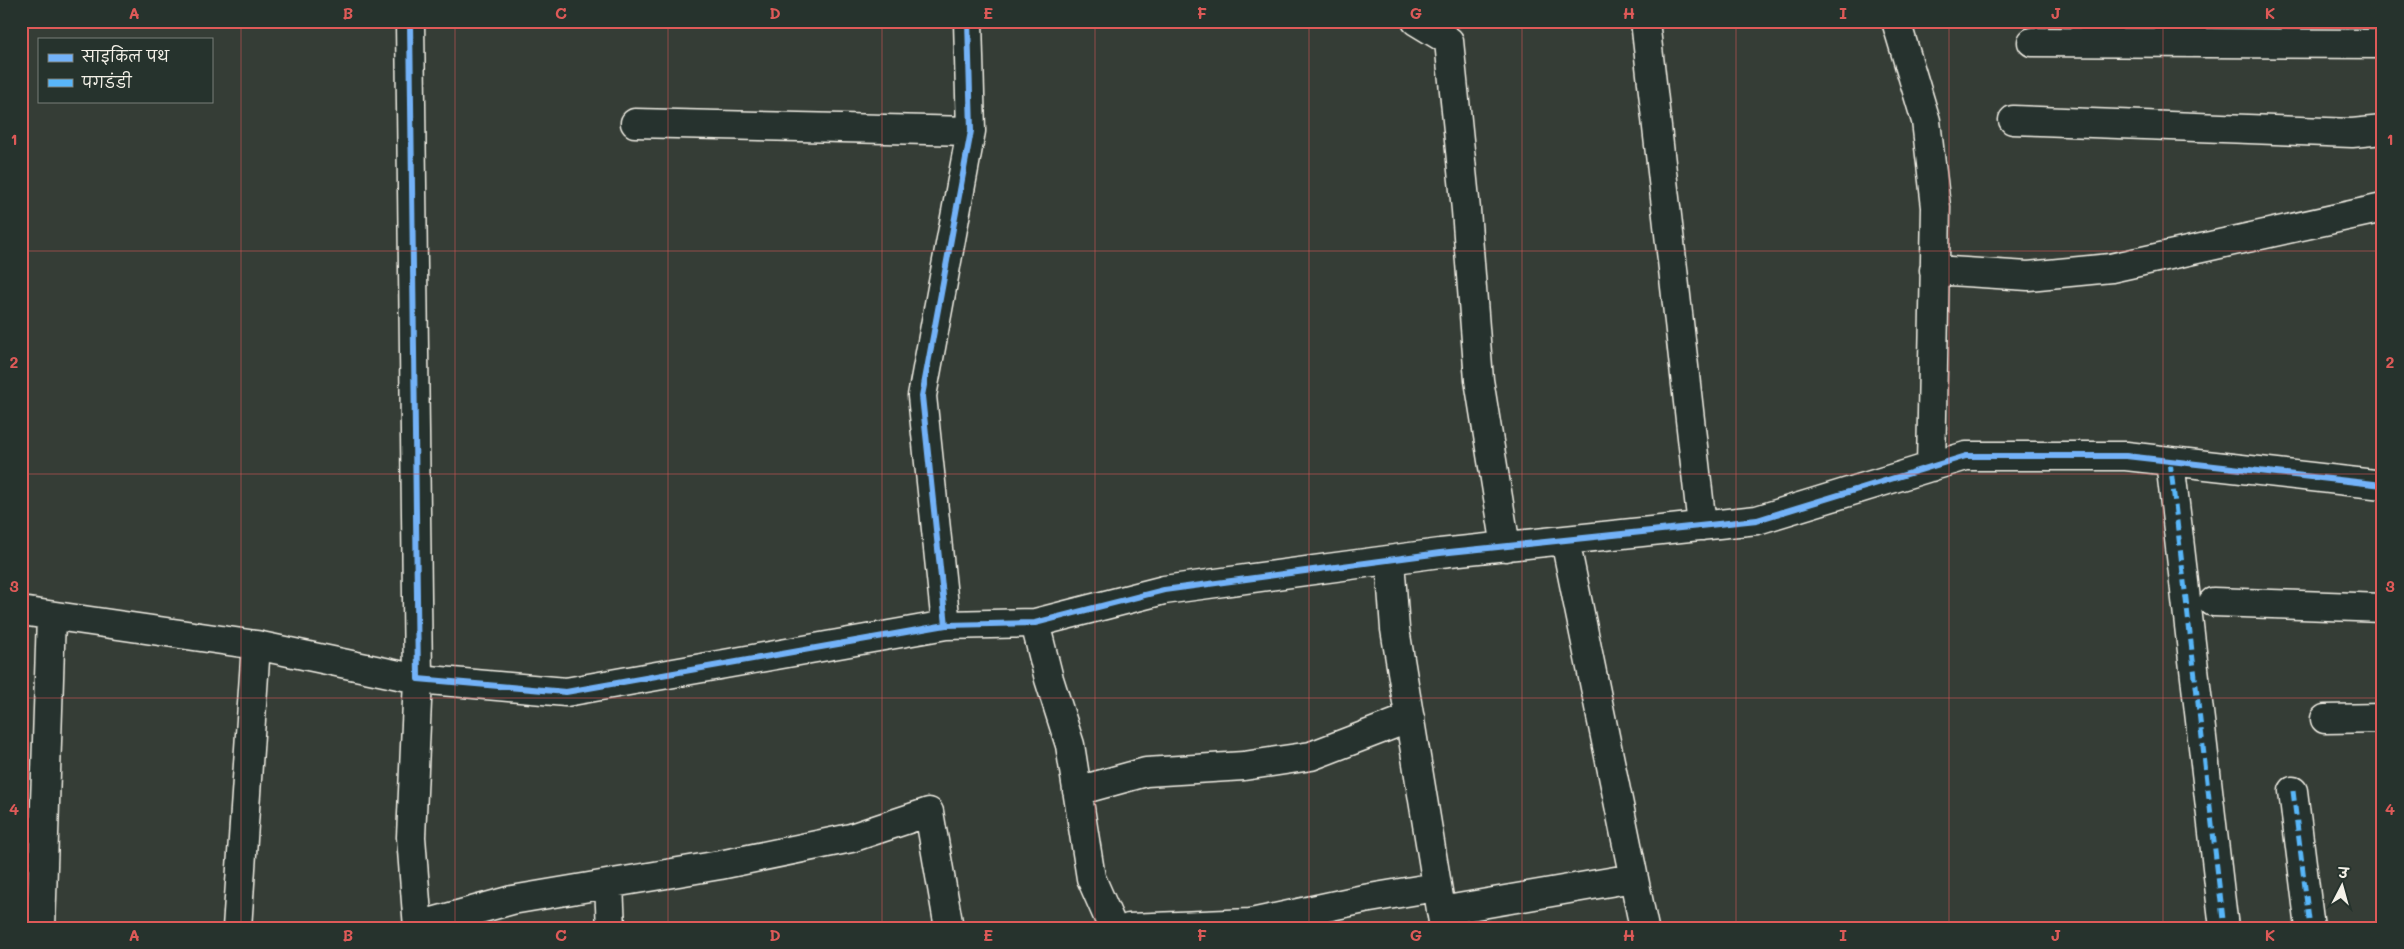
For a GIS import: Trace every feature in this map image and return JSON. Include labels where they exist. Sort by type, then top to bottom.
[{"type":"street","points":[[410,21],[418,679],[411,837],[418,927],[512,900],[609,885],[851,838],[929,812],[949,928]]},
{"type":"street","points":[[946,625],[922,396],[971,131],[968,21]]},
{"type":"street","points":[[1416,21],[1448,42],[1466,210],[1479,380],[1506,546]]},
{"type":"street","points":[[1645,21],[1702,526]]},
{"type":"street","points":[[1896,21],[1926,122],[1936,208],[1931,467]]},
{"type":"street","points":[[2032,42],[2383,44]]},
{"type":"street","points":[[2013,120],[2352,133],[2383,130]]},
{"type":"street","points":[[635,123],[971,131]]},
{"type":"street","points":[[1934,270],[2028,276],[2111,268],[2383,208]]},
{"type":"street","points":[[21,611],[256,645],[418,679],[566,692],[946,625],[1035,622],[1164,590],[1506,546],[1757,520],[1966,456],[2126,456],[2383,485]]},
{"type":"street","points":[[2170,461],[2224,928]]},
{"type":"street","points":[[1565,540],[1644,928]]},
{"type":"street","points":[[1390,560],[1395,629],[1440,908]]},
{"type":"street","points":[[2213,602],[2383,608]]},
{"type":"street","points":[[41,928],[50,616]]},
{"type":"street","points":[[1035,622],[1049,679],[1070,746],[1091,878],[1113,928]]},
{"type":"street","points":[[237,928],[256,645]]},
{"type":"street","points":[[1077,790],[1146,772],[1244,766],[1311,756],[1410,718]]},
{"type":"street","points":[[2325,719],[2383,718]]},
{"type":"street","points":[[2293,791],[2310,928]]},
{"type":"street","points":[[1129,928],[1275,923],[1364,899],[1440,908],[1634,878]]},
{"type":"street","points":[[609,885],[611,928]]},
{"type":"marked path","points":[[2170,461],[2224,928]]},
{"type":"marked path","points":[[2293,791],[2310,928]]},
{"type":"cycle path","points":[[410,21],[418,679],[566,692],[946,625]]},
{"type":"cycle path","points":[[968,21],[971,131],[922,396],[946,625],[1035,623],[1164,590],[1440,553],[1757,520],[1966,456],[2126,456],[2383,485]]}]
